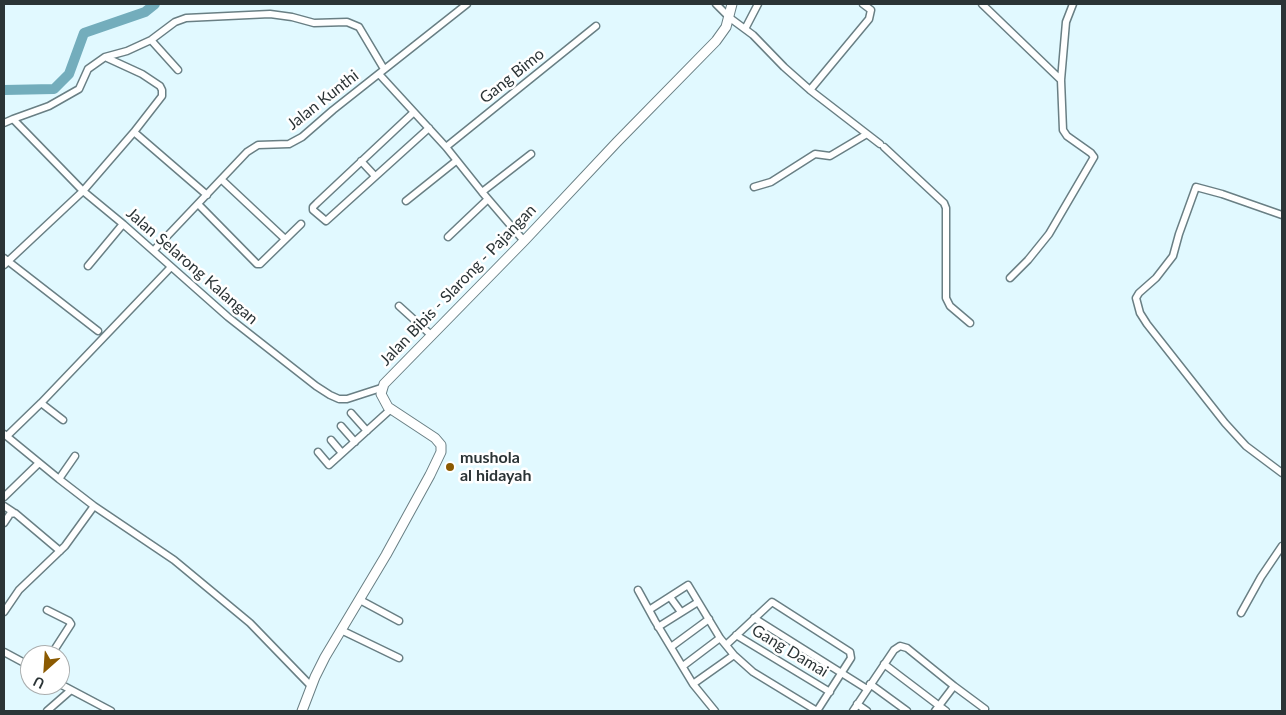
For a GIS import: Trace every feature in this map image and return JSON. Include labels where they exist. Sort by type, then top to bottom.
[{"type":"main road","name":"Jalan Bibis - Slarong - Pajangan","points":[[391,409],[381,394],[381,388],[386,380],[524,241],[716,41],[730,18],[732,4]]},
{"type":"main road","points":[[302,711],[311,686],[325,657],[360,600],[442,452],[441,445],[435,438],[391,409]]},
{"type":"street","name":"Jalan Kunthi","points":[[154,250],[252,148],[264,144],[289,144],[295,142],[467,4]]},
{"type":"street","points":[[716,4],[730,18],[746,28],[784,67],[810,90],[882,146],[944,203],[946,208],[946,298],[950,306],[970,323]]},
{"type":"street","points":[[746,28],[758,4]]},
{"type":"street","points":[[810,90],[869,19],[871,10],[863,4]]},
{"type":"street","points":[[982,4],[1061,80]]},
{"type":"street","points":[[1010,278],[1028,260],[1049,234],[1094,158],[1091,153],[1064,133],[1061,80],[1066,22],[1073,4]]},
{"type":"street","points":[[4,123],[48,106],[79,89],[88,69],[105,57],[151,40],[175,22],[186,18],[270,14],[314,23],[347,22],[359,27],[381,72],[524,241]]},
{"type":"street","name":"Gang Bimo","points":[[446,147],[596,26]]},
{"type":"street","points":[[151,40],[178,70]]},
{"type":"street","points":[[98,331],[5,261],[82,191],[134,132],[162,96],[160,86],[142,74],[105,57]]},
{"type":"street","points":[[414,112],[314,206],[313,210],[326,221],[429,128]]},
{"type":"street","name":"Jalan Selarong Kalangan","points":[[13,119],[82,191],[154,250],[228,317],[290,368],[330,396],[339,399],[347,399],[381,388]]},
{"type":"street","points":[[134,132],[207,195]]},
{"type":"street","points":[[754,188],[771,182],[815,154],[830,156],[867,134]]},
{"type":"street","points":[[482,192],[531,154]]},
{"type":"street","points":[[361,161],[376,176]]},
{"type":"street","points":[[406,201],[456,161]]},
{"type":"street","points":[[222,180],[285,239]]},
{"type":"street","points":[[1282,215],[1196,187],[1173,256],[1136,298],[1140,313],[1147,324],[1230,428],[1253,452],[1282,473]]},
{"type":"street","points":[[448,237],[488,199]]},
{"type":"street","points":[[198,204],[257,264],[260,264],[301,224]]},
{"type":"street","points":[[88,266],[123,224]]},
{"type":"street","points":[[171,267],[41,403],[5,435],[94,506],[174,560],[250,624],[311,686]]},
{"type":"street","points":[[399,306],[431,335]]},
{"type":"street","points":[[41,403],[63,420]]},
{"type":"street","points":[[318,452],[329,465],[391,409]]},
{"type":"street","points":[[351,413],[367,431]]},
{"type":"street","points":[[341,426],[355,442]]},
{"type":"street","points":[[331,440],[342,453]]},
{"type":"street","points":[[59,479],[75,456]]},
{"type":"street","points":[[4,497],[39,463]]},
{"type":"street","points":[[4,506],[14,512],[60,551]]},
{"type":"street","points":[[4,612],[19,590],[60,551],[94,506]]},
{"type":"street","points":[[4,523],[14,512]]},
{"type":"street","points":[[1241,613],[1261,577],[1282,546]]},
{"type":"street","points":[[649,610],[688,585],[720,638],[734,655],[754,672],[817,711],[851,658],[850,652],[772,602],[726,645]]},
{"type":"street","points":[[638,590],[693,684],[714,711]]},
{"type":"street","points":[[670,596],[681,612]]},
{"type":"street","points":[[360,600],[399,621]]},
{"type":"street","points":[[658,627],[698,602]]},
{"type":"street","points":[[47,610],[69,621],[71,624],[57,645]]},
{"type":"street","points":[[754,618],[907,711]]},
{"type":"street","points":[[671,647],[708,619]]},
{"type":"street","points":[[341,630],[400,658]]},
{"type":"street","name":"Gang Damai","points":[[736,635],[830,692]]},
{"type":"street","points":[[683,666],[720,638]]},
{"type":"street","points":[[853,711],[894,650],[904,646],[985,709]]},
{"type":"street","points":[[4,652],[20,661]]},
{"type":"street","points":[[693,684],[734,655]]},
{"type":"street","points":[[884,664],[937,709],[946,711]]},
{"type":"street","points":[[937,709],[954,686]]},
{"type":"street","points":[[47,711],[71,690],[111,711]]},
{"type":"street","points":[[857,704],[867,711]]},
{"type":"waterway","points":[[4,90],[54,89],[69,74],[84,33],[145,12],[155,4]]},
{"type":"place","name":"mushola al hidayah","points":[[450,467]]}]
